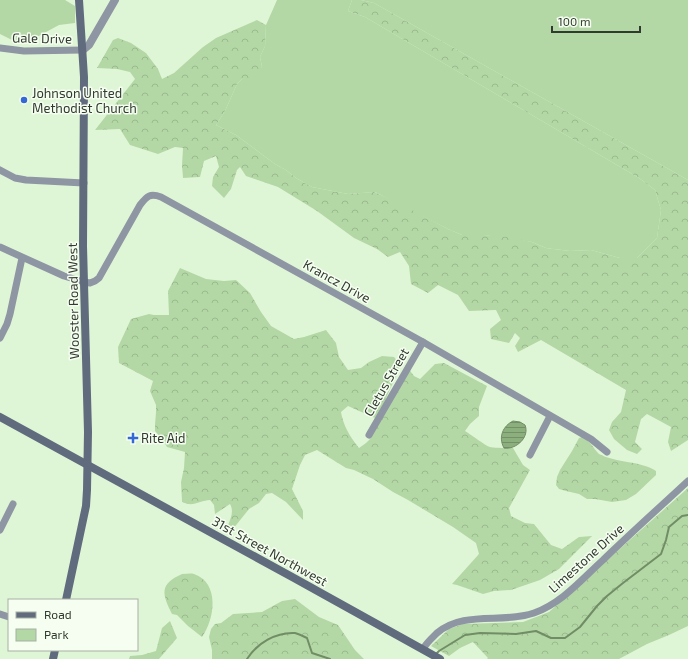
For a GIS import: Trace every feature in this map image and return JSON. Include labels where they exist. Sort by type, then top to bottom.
[{"type":"main road","name":"Wooster Road West","points":[[66,599],[86,506],[88,466],[84,282],[84,77],[79,0]]},
{"type":"main road","name":"31st Street Northwest","points":[[0,417],[440,659]]},
{"type":"street","points":[[83,50],[89,45],[115,0]]},
{"type":"street","name":"Gale Drive","points":[[0,48],[24,51],[83,50]]},
{"type":"street","points":[[0,170],[15,178],[26,180],[84,183]]},
{"type":"street","name":"Krancz Drive","points":[[84,282],[90,283],[99,278],[140,205],[148,196],[156,195],[168,200],[423,342],[591,439],[607,452]]},
{"type":"street","points":[[0,247],[55,273],[84,282]]},
{"type":"street","points":[[0,338],[10,314],[22,258]]},
{"type":"street","name":"Cletus Street","points":[[370,435],[423,342]]},
{"type":"street","points":[[530,455],[550,416]]},
{"type":"street","name":"Limestone Drive","points":[[423,649],[432,638],[454,623],[467,620],[523,616],[543,609],[554,603],[688,481]]},
{"type":"street","points":[[0,530],[13,504]]},
{"type":"green space","points":[[0,0],[65,0],[75,6],[75,23],[59,25],[24,44],[0,34]]},
{"type":"green space","points":[[277,0],[352,0],[348,11],[365,17],[639,178],[655,190],[661,210],[657,238],[637,258],[620,258],[591,250],[570,251],[546,248],[532,242],[484,235],[462,235],[375,192],[348,194],[312,187],[296,178],[236,135],[216,125],[225,111],[237,84],[242,79],[262,67],[260,57],[265,46],[266,25]]},
{"type":"green space","points":[[352,0],[361,0],[374,3],[688,180],[688,440],[671,451],[668,442],[671,427],[647,414],[641,419],[635,442],[642,449],[637,454],[627,450],[614,439],[609,430],[612,422],[621,412],[626,390],[541,340],[518,352],[515,346],[520,338],[515,333],[509,343],[491,339],[490,329],[501,320],[496,310],[469,311],[458,295],[438,285],[428,293],[411,284],[409,266],[400,252],[388,257],[377,249],[354,238],[317,211],[278,187],[246,176],[240,167],[237,170],[231,189],[224,198],[212,186],[213,177],[219,167],[216,156],[204,161],[200,177],[183,178],[183,148],[175,147],[158,154],[130,145],[120,129],[95,130],[135,79],[130,72],[117,69],[97,68],[113,40],[118,38],[131,43],[146,53],[158,69],[162,79],[174,73],[203,47],[216,38],[257,20],[266,25],[265,46],[260,57],[262,67],[251,78],[242,79],[237,84],[225,111],[216,125],[236,135],[275,164],[312,187],[348,194],[374,192],[462,235],[509,237],[532,242],[546,248],[570,251],[591,250],[620,258],[637,258],[657,238],[661,210],[655,190],[639,178],[365,17],[348,11]]},
{"type":"green space","points":[[361,0],[688,0],[688,180],[374,3]]},
{"type":"green space","points":[[180,268],[206,279],[224,281],[236,280],[250,293],[271,326],[294,339],[326,330],[336,343],[339,357],[348,370],[361,368],[369,362],[382,356],[394,357],[400,364],[398,373],[382,408],[375,418],[348,406],[341,412],[347,431],[359,448],[371,438],[369,435],[408,368],[414,376],[420,379],[435,364],[444,363],[487,386],[479,407],[479,416],[465,431],[490,447],[513,448],[523,465],[530,470],[509,508],[511,516],[525,523],[534,524],[551,545],[562,549],[579,537],[592,536],[559,569],[540,580],[511,590],[494,591],[483,594],[452,584],[479,554],[476,543],[453,527],[373,479],[346,468],[317,450],[305,455],[292,489],[303,511],[303,520],[286,502],[272,493],[266,494],[259,503],[249,509],[233,529],[228,525],[232,512],[230,504],[215,514],[214,505],[210,500],[191,504],[182,502],[181,482],[185,452],[167,447],[155,431],[156,405],[150,391],[153,381],[119,363],[118,347],[131,319],[149,314],[169,315],[168,291]]},
{"type":"green space","points":[[582,437],[589,442],[599,454],[613,459],[644,465],[656,471],[656,475],[636,494],[626,500],[612,502],[587,499],[579,494],[559,489],[556,485],[560,470],[579,438]]},
{"type":"green space","points":[[688,488],[688,626],[647,644],[619,659],[487,659],[488,658],[473,642],[460,648],[449,656],[431,646],[449,629],[463,624],[523,622],[549,612]]},
{"type":"green space","points":[[182,574],[193,574],[202,579],[208,585],[211,593],[213,602],[212,612],[210,621],[202,637],[177,615],[172,614],[166,601],[166,586],[169,582]]},
{"type":"green space","points":[[295,599],[319,617],[338,625],[355,650],[364,659],[212,659],[212,650],[209,637],[211,629],[215,624],[221,623],[233,614],[262,612],[282,601]]},
{"type":"green space","points":[[170,621],[177,638],[159,659],[129,659],[130,656],[142,655],[156,651],[162,628]]},
{"type":"shaded area","points":[[513,421],[520,422],[525,425],[526,434],[517,445],[504,448],[501,440],[502,432],[509,423]]},
{"type":"waterway","points":[[436,654],[465,635],[480,633],[516,634],[536,631],[551,638],[565,638],[580,627],[607,596],[661,554],[669,527],[682,516],[688,515]]},
{"type":"waterway","points":[[247,659],[262,643],[281,634],[288,633],[300,634],[307,638],[312,653],[330,659]]},
{"type":"place","name":"Johnson United Methodist Church","points":[[24,100]]},
{"type":"place","name":"Rite Aid","points":[[133,438]]}]
